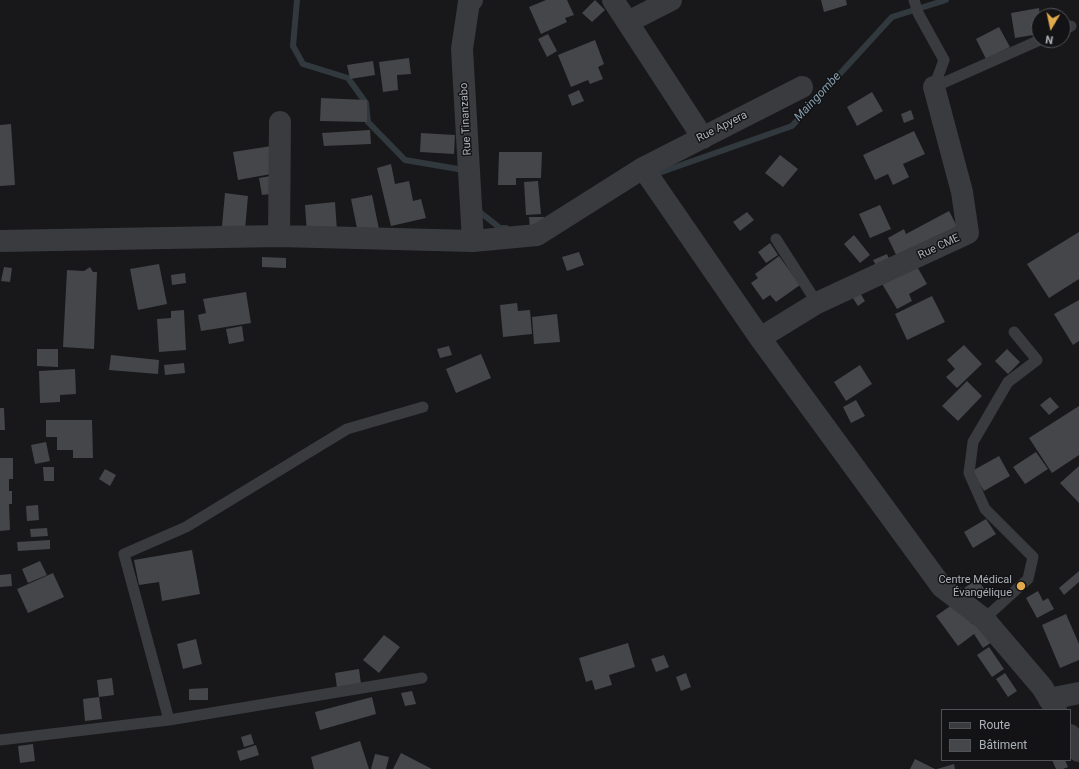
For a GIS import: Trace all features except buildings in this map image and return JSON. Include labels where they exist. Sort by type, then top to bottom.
[{"type":"street","name":"Rue Tinanzabo","points":[[472,0],[469,2],[462,49],[473,240]]},
{"type":"street","points":[[613,0],[703,138]]},
{"type":"street","points":[[628,22],[671,0]]},
{"type":"street","name":"Rue Apyera","points":[[0,241],[279,236],[473,240],[537,235],[647,174],[703,138],[802,87]]},
{"type":"street","name":"Rue CME","points":[[760,338],[817,303],[968,233],[962,192],[934,87]]},
{"type":"street","points":[[279,236],[280,122]]},
{"type":"street","points":[[647,174],[760,338],[942,587],[984,619],[1042,687],[1052,704],[1079,693]]},
{"type":"street","points":[[1071,737],[1079,751]]},
{"type":"lane","points":[[916,6],[944,60],[934,87]]},
{"type":"lane","points":[[934,87],[1031,44]]},
{"type":"lane","points":[[776,239],[817,303]]},
{"type":"lane","points":[[984,619],[1028,578],[1033,557],[985,509],[969,473],[973,442],[1008,382],[1038,360],[1014,332]]},
{"type":"lane","points":[[169,720],[124,554],[186,526],[347,429],[423,407]]},
{"type":"lane","points":[[0,740],[169,720],[422,678]]},
{"type":"waterway","points":[[297,0],[293,46],[303,64],[348,78],[366,103],[368,122],[405,160],[464,170]]},
{"type":"waterway","name":"Maingombe","points":[[653,175],[792,126],[892,17],[946,0]]},
{"type":"waterway","points":[[476,209],[500,228],[506,228]]},
{"type":"place","name":"Centre Médical Évangélique","points":[[1021,586]]}]
